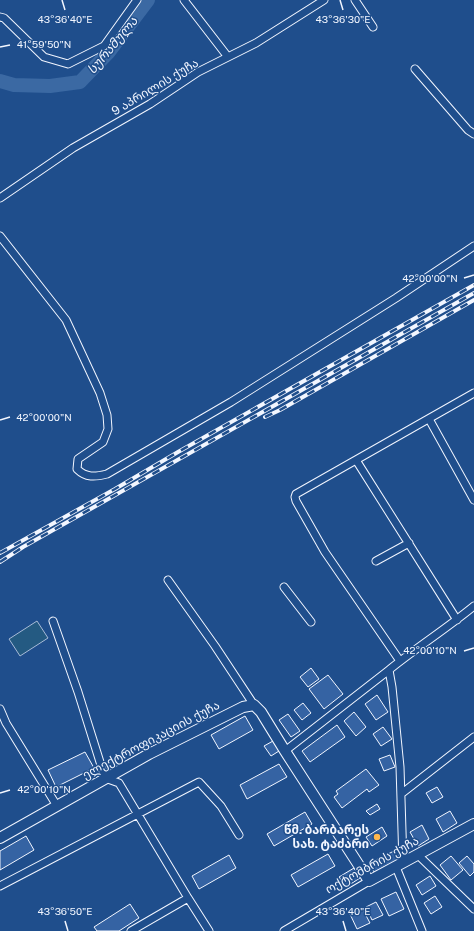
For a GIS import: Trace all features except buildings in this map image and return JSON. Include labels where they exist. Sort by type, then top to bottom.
[{"type":"street","points":[[0,17],[4,18],[44,57],[68,64],[104,46],[137,0]]},
{"type":"street","points":[[184,0],[228,57]]},
{"type":"street","name":"9 აპრილის ქუჩა","points":[[0,198],[73,148],[150,104],[198,72],[256,42],[324,0]]},
{"type":"street","points":[[354,0],[373,27]]},
{"type":"street","points":[[415,69],[468,130],[474,134]]},
{"type":"street","points":[[0,236],[66,320],[100,393],[107,415],[108,429],[103,442],[78,459],[77,469],[82,474],[94,477],[107,474],[231,402],[396,298],[474,246]]},
{"type":"street","points":[[400,661],[325,552],[295,497],[296,494],[474,393]]},
{"type":"street","points":[[430,419],[473,497]]},
{"type":"street","points":[[356,460],[457,620]]},
{"type":"street","points":[[376,561],[409,543]]},
{"type":"street","points":[[168,580],[215,646],[254,705],[261,712],[369,881]]},
{"type":"street","points":[[284,587],[311,622]]},
{"type":"street","points":[[285,751],[388,670],[474,606]]},
{"type":"street","points":[[53,621],[78,692],[105,778],[119,783],[209,931]]},
{"type":"street","points":[[388,670],[392,687],[400,767],[401,794],[399,865],[422,931]]},
{"type":"street","name":"ელექტროფიკაციის ქუჩა","points":[[0,838],[149,754],[243,707],[254,705]]},
{"type":"street","points":[[0,709],[6,723],[57,806]]},
{"type":"street","points":[[401,794],[474,737]]},
{"type":"street","points":[[0,886],[199,782],[221,806],[239,835]]},
{"type":"street","name":"ოქტომბრის ქუჩა","points":[[284,931],[369,881],[474,824]]},
{"type":"street","points":[[418,855],[474,909]]},
{"type":"street","points":[[131,931],[188,898]]},
{"type":"shaded area","points":[[37,621],[48,638],[20,656],[9,639]]},
{"type":"waterway","name":"სურამულა","points":[[0,81],[14,85],[50,86],[80,82],[108,53],[148,0]]},
{"type":"railway","points":[[0,553],[474,285]]},
{"type":"railway","points":[[0,562],[23,547],[474,293]]},
{"type":"railway","points":[[265,417],[280,410],[474,300]]},
{"type":"place","name":"წმ. ბარბარეს სახ. ტაძარი","points":[[377,837]]}]
